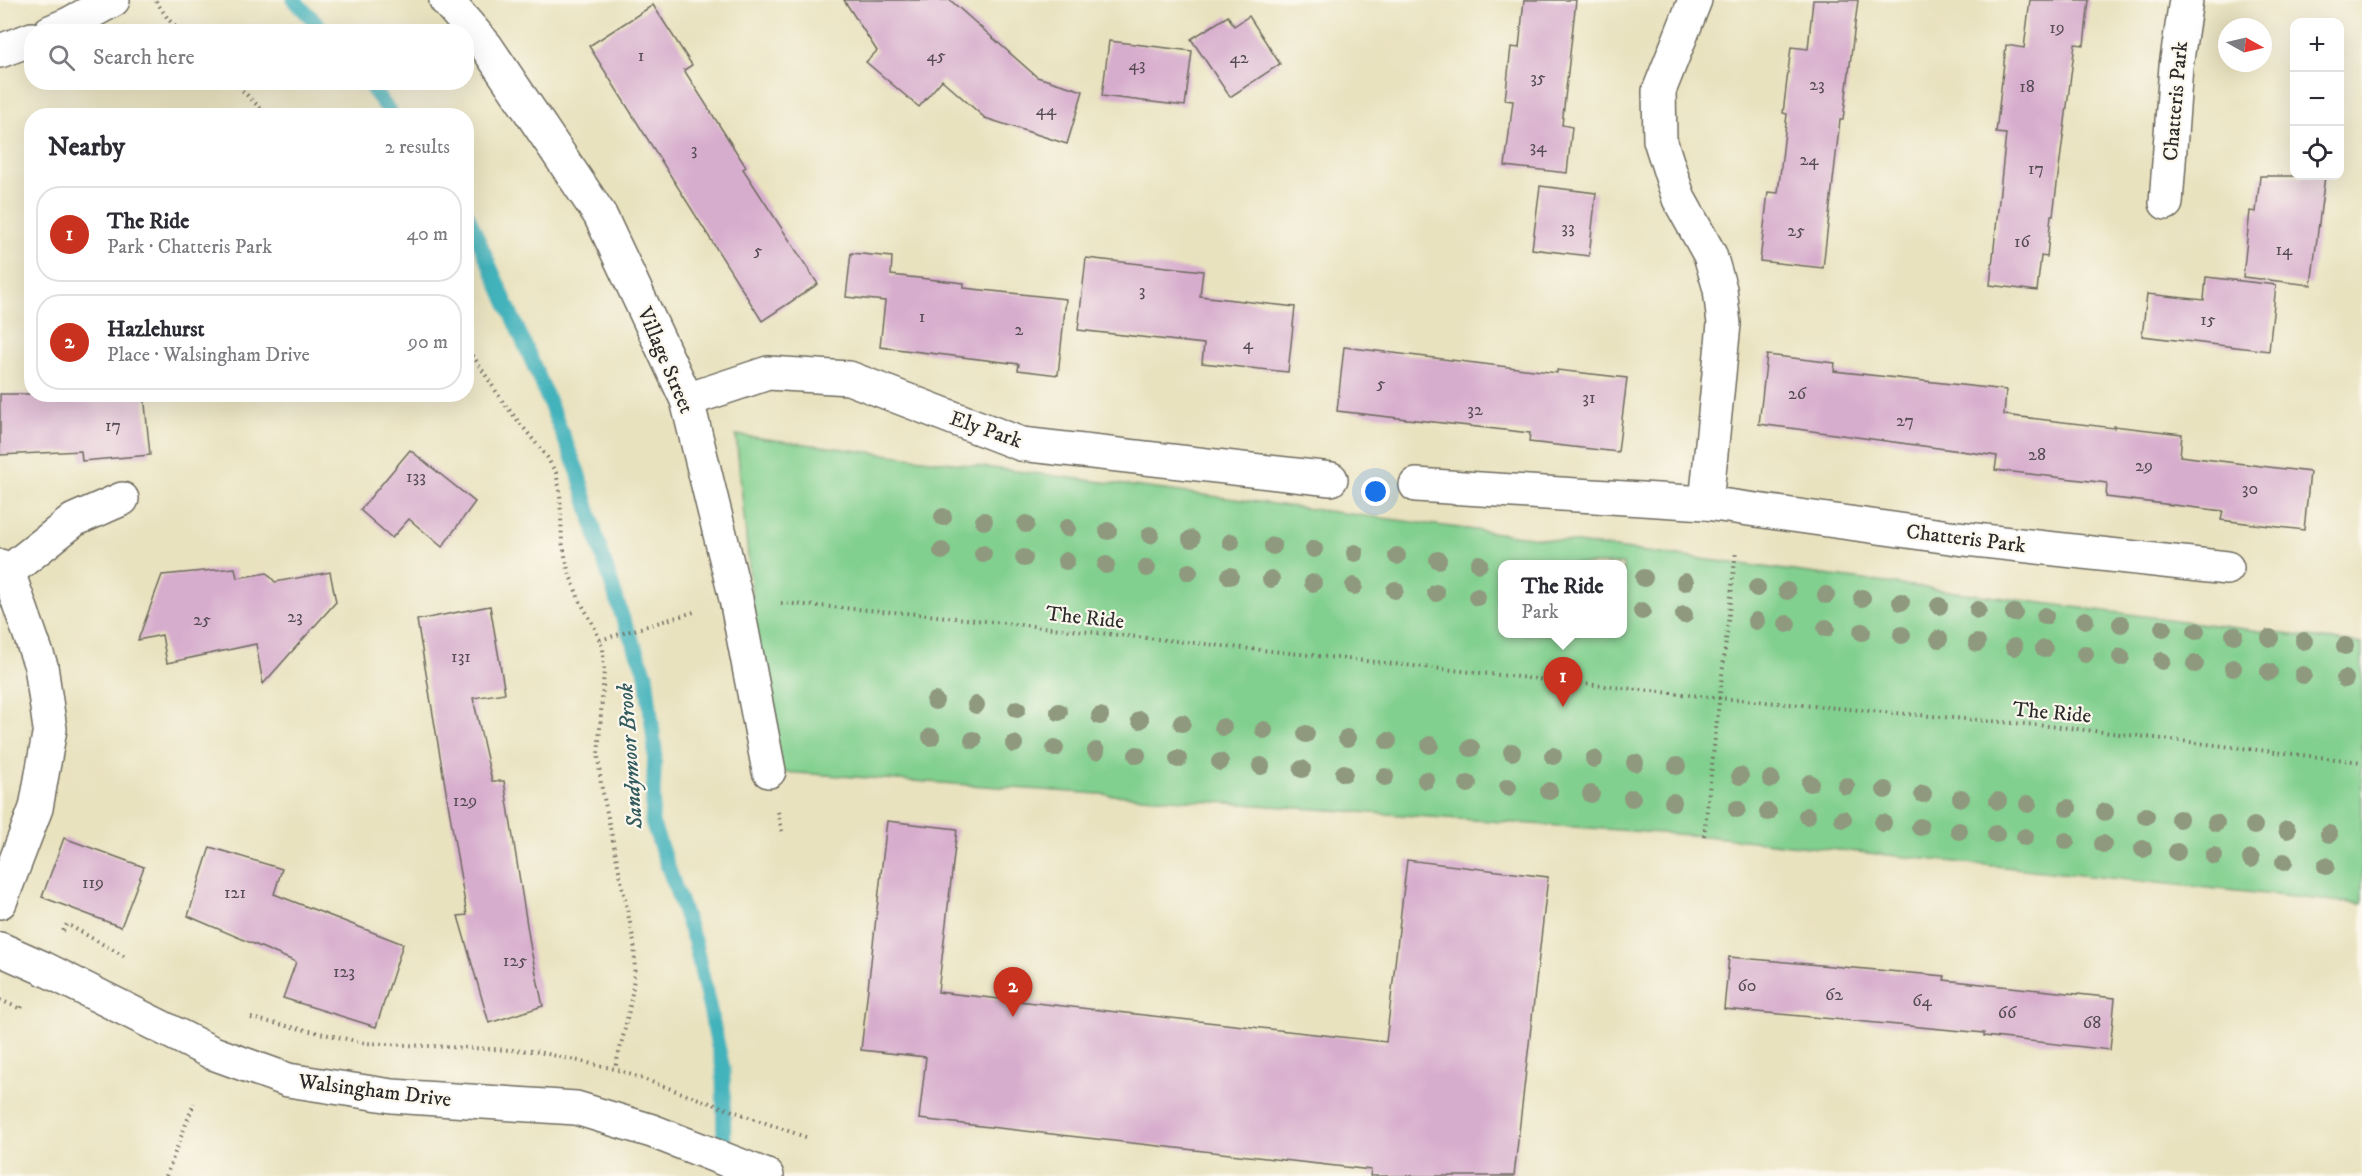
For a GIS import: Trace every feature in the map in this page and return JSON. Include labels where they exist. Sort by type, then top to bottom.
[{"type":"street","points":[[69,24],[113,0]]},
{"type":"street","name":"Village Street","points":[[446,0],[467,24]]},
{"type":"street","points":[[1695,0],[1659,91],[1660,140],[1679,199],[1710,255],[1720,289],[1724,324],[1706,503]]},
{"type":"street","name":"Chatteris Park","points":[[2166,203],[2176,66],[2186,0]]},
{"type":"street","name":"Village Street","points":[[474,32],[486,46],[600,215],[687,400],[736,599],[769,771]]},
{"type":"street","points":[[0,51],[24,42]]},
{"type":"street","name":"Ely Park","points":[[687,400],[768,373],[849,378],[1021,444],[1331,479]]},
{"type":"street","name":"Chatteris Park","points":[[1416,485],[1706,503],[1957,538],[2227,568]]},
{"type":"street","points":[[0,902],[36,808],[50,729],[41,666],[4,569],[74,520],[123,500]]},
{"type":"street","name":"Walsingham Drive","points":[[0,949],[213,1053],[288,1080],[392,1096],[576,1108],[652,1131],[767,1176]]},
{"type":"path","points":[[156,0],[173,24]]},
{"type":"path","points":[[242,90],[260,108]]},
{"type":"path","points":[[474,358],[502,402],[547,458],[556,473],[560,491],[562,541],[568,570],[603,649],[604,671],[599,729],[601,783],[634,942],[636,964],[635,982],[615,1069]]},
{"type":"path","points":[[1704,836],[1739,508]]},
{"type":"path","points":[[600,640],[736,599]]},
{"type":"path","name":"The Ride","points":[[736,599],[918,614],[1719,698],[2060,727],[2362,762]]},
{"type":"path","points":[[0,1000],[21,1009],[67,924],[127,959]]},
{"type":"path","points":[[240,1015],[365,1043],[534,1051],[615,1069],[808,1138]]},
{"type":"path","points":[[166,1176],[194,1103]]},
{"type":"green space","points":[[736,435],[2362,644],[2362,904],[1704,836],[769,771]]},
{"type":"building","points":[[844,0],[950,0],[1037,77],[1083,91],[1067,144],[985,118],[942,80],[919,107],[866,62],[877,51]]},
{"type":"building","points":[[1524,0],[1576,0],[1562,125],[1572,127],[1567,173],[1505,166],[1513,101],[1505,100],[1511,47],[1519,48]]},
{"type":"building","points":[[1813,0],[1858,0],[1843,120],[1840,120],[1823,268],[1760,261],[1768,192],[1778,193],[1787,114],[1783,113],[1791,47],[1808,49]]},
{"type":"building","points":[[2030,0],[2089,0],[2084,45],[2075,44],[2047,257],[2041,256],[2037,291],[1990,285],[2006,134],[1996,133],[2006,45],[2024,48]]},
{"type":"building","points":[[653,5],[692,65],[684,70],[746,167],[743,169],[818,284],[762,321],[589,46]]},
{"type":"building","points":[[1228,16],[1234,26],[1249,16],[1280,64],[1230,97],[1191,39]]},
{"type":"building","points":[[1109,41],[1192,51],[1185,106],[1102,96]]},
{"type":"building","points":[[2260,176],[2290,176],[2290,180],[2324,180],[2311,285],[2243,277],[2250,211],[2256,212]]},
{"type":"building","points":[[1540,186],[1596,193],[1589,256],[1532,249]]},
{"type":"building","points":[[851,253],[892,257],[891,275],[964,283],[964,288],[1066,299],[1058,375],[1018,370],[1019,364],[880,347],[885,301],[846,297]]},
{"type":"building","points":[[1086,258],[1203,271],[1200,296],[1295,307],[1288,372],[1202,363],[1204,344],[1078,330]]},
{"type":"building","points":[[2206,277],[2276,285],[2269,351],[2142,336],[2147,294],[2204,300]]},
{"type":"building","points":[[1344,347],[1557,373],[1557,370],[1627,378],[1618,452],[1529,442],[1530,433],[1337,411]]},
{"type":"building","points":[[1767,355],[1835,363],[1834,371],[2006,390],[2004,415],[2182,434],[2180,456],[2310,472],[2304,530],[2221,520],[2223,511],[2106,497],[2107,483],[1995,470],[1997,456],[1759,424]]},
{"type":"building","points":[[0,394],[24,394],[24,402],[145,402],[150,455],[82,461],[81,451],[0,455]]},
{"type":"building","points":[[410,450],[475,502],[442,547],[409,519],[392,538],[360,510]]},
{"type":"building","points":[[235,568],[237,578],[267,573],[275,582],[330,572],[336,602],[263,684],[256,644],[167,663],[162,635],[138,640],[162,575]]},
{"type":"building","points":[[490,606],[505,693],[473,698],[492,781],[504,781],[531,950],[543,1006],[489,1023],[458,916],[467,915],[417,620]]},
{"type":"building","points":[[887,821],[957,829],[938,992],[1386,1042],[1407,860],[1548,877],[1514,1176],[1370,1176],[1371,1170],[919,1119],[926,1057],[861,1050]]},
{"type":"building","points":[[64,838],[144,867],[121,927],[42,897]]},
{"type":"building","points":[[210,847],[282,869],[274,894],[403,944],[376,1027],[283,998],[296,962],[188,916]]},
{"type":"building","points":[[1729,957],[1945,976],[1944,980],[2115,998],[2110,1050],[1984,1036],[1984,1033],[1724,1009]]},
{"type":"waterway","name":"Sandymoor Brook","points":[[294,0],[317,24]]},
{"type":"waterway","name":"Sandymoor Brook","points":[[373,90],[387,108]]},
{"type":"waterway","name":"Sandymoor Brook","points":[[474,230],[578,472],[623,619],[646,674],[655,750],[652,822],[695,943],[723,1068],[724,1160]]},
{"type":"place","name":"The Ride","points":[[1563,707]]},
{"type":"place","name":"Hazlehurst","points":[[1013,1017]]}]
